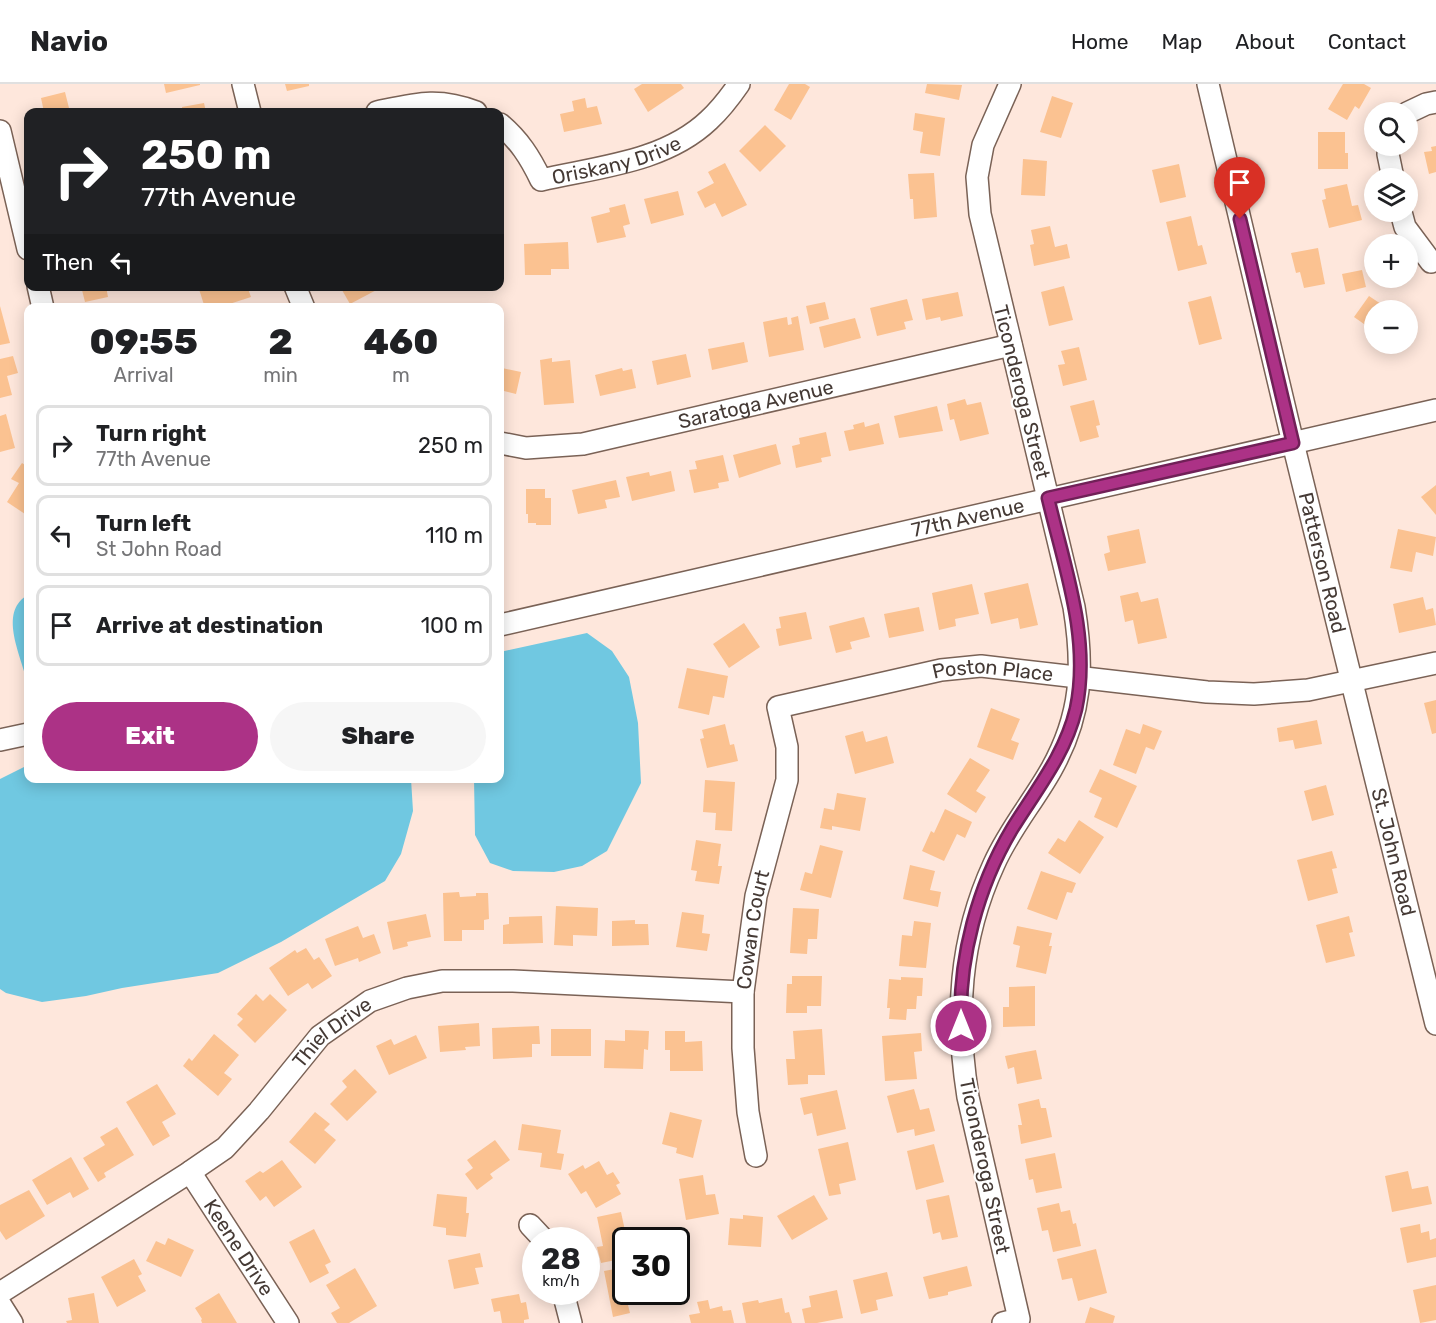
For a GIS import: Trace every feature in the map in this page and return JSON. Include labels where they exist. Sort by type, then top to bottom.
[{"type":"street","points":[[243,84],[249,108]]},
{"type":"street","name":"Oriskany Drive","points":[[504,128],[517,139],[531,158],[541,180],[646,157],[686,137],[708,121],[724,105],[739,84]]},
{"type":"street","name":"Ticonderoga Street","points":[[1010,84],[983,145],[977,177],[980,214],[1074,607],[1081,645],[1080,678],[1075,710],[1064,743],[1051,771],[1012,830],[993,865],[964,959],[960,1008],[963,1062],[1011,1321]]},
{"type":"street","name":"Patterson Road","points":[[1208,84],[1352,682]]},
{"type":"street","points":[[397,108],[426,102],[467,108]]},
{"type":"street","points":[[1418,109],[1436,102]]},
{"type":"street","points":[[0,131],[24,232]]},
{"type":"street","points":[[1404,222],[1431,262]]},
{"type":"street","name":"Saratoga Avenue","points":[[504,444],[526,448],[583,444],[1011,345]]},
{"type":"street","name":"77th Avenue","points":[[504,624],[1436,410]]},
{"type":"street","name":"Poston Place","points":[[778,707],[941,670],[981,666],[1207,692],[1254,694],[1308,690],[1436,663]]},
{"type":"street","name":"St. John Road","points":[[1352,682],[1436,1024]]},
{"type":"street","name":"Cowan Court","points":[[756,1156],[748,1112],[743,1048],[743,992],[756,896],[787,780],[787,747],[778,707]]},
{"type":"street","points":[[0,740],[24,735]]},
{"type":"street","name":"Thiel Drive","points":[[0,1293],[225,1148],[259,1111],[320,1036],[370,1002],[407,988],[442,981],[513,981],[743,992]]},
{"type":"street","name":"Keene Drive","points":[[190,1172],[288,1323]]},
{"type":"street","points":[[0,1304],[12,1323]]},
{"type":"street","points":[[566,1305],[571,1323]]},
{"type":"water","points":[[24,598],[24,671],[13,631],[15,610]]},
{"type":"water","points":[[587,633],[612,651],[629,677],[638,723],[641,783],[607,851],[582,866],[554,872],[513,871],[490,863],[475,835],[474,783],[504,783],[504,651]]},
{"type":"water","points":[[24,767],[24,783],[411,783],[413,811],[401,854],[385,881],[281,942],[218,973],[42,1002],[6,993],[0,989],[0,779]]},
{"type":"building","points":[[164,84],[200,84],[200,85],[166,93]]},
{"type":"building","points":[[285,84],[309,84],[309,86],[287,91]]},
{"type":"building","points":[[642,84],[681,84],[684,88],[648,112],[634,89]]},
{"type":"building","points":[[789,84],[805,84],[810,87],[791,120],[774,110]]},
{"type":"building","points":[[927,84],[962,85],[959,100],[925,93]]},
{"type":"building","points":[[1343,84],[1364,84],[1371,88],[1359,109],[1355,106],[1347,120],[1328,109]]},
{"type":"building","points":[[65,92],[69,108],[43,108],[41,98]]},
{"type":"building","points":[[1052,96],[1073,103],[1061,138],[1040,132]]},
{"type":"building","points":[[585,98],[587,108],[597,106],[602,124],[564,132],[560,114],[574,111],[572,101]]},
{"type":"building","points":[[204,103],[205,108],[182,108]]},
{"type":"building","points":[[915,113],[945,118],[940,156],[920,153],[923,132],[913,130]]},
{"type":"building","points":[[765,125],[786,146],[760,172],[739,151]]},
{"type":"building","points":[[1318,132],[1345,132],[1348,169],[1318,169]]},
{"type":"building","points":[[1436,146],[1436,172],[1429,174],[1424,152],[1432,151],[1431,147]]},
{"type":"building","points":[[1023,159],[1047,161],[1045,196],[1021,195]]},
{"type":"building","points":[[725,163],[747,205],[722,217],[715,203],[705,208],[697,192],[714,183],[708,172]]},
{"type":"building","points":[[1179,164],[1186,197],[1160,203],[1152,170]]},
{"type":"building","points":[[934,173],[937,217],[914,219],[908,174]]},
{"type":"building","points":[[1347,184],[1352,206],[1358,205],[1362,220],[1329,228],[1322,200],[1326,199],[1324,189]]},
{"type":"building","points":[[678,191],[684,215],[651,224],[644,199]]},
{"type":"building","points":[[625,204],[630,224],[623,226],[626,237],[597,243],[591,217],[610,212],[609,208]]},
{"type":"building","points":[[1191,216],[1198,246],[1202,245],[1207,264],[1178,271],[1166,222]]},
{"type":"building","points":[[1050,226],[1055,247],[1067,244],[1070,258],[1034,266],[1030,245],[1034,244],[1031,230]]},
{"type":"building","points":[[568,242],[569,269],[551,269],[551,275],[525,275],[524,244]]},
{"type":"building","points":[[1318,248],[1325,284],[1304,288],[1300,272],[1296,273],[1291,253]]},
{"type":"building","points":[[1362,270],[1364,288],[1346,292],[1342,274]]},
{"type":"building","points":[[1064,286],[1073,320],[1049,326],[1041,292]]},
{"type":"building","points":[[82,291],[107,291],[108,297],[85,302]]},
{"type":"building","points":[[200,291],[249,291],[251,297],[232,303],[203,303]]},
{"type":"building","points":[[343,291],[375,291],[352,303],[349,303]]},
{"type":"building","points":[[958,292],[963,316],[941,321],[940,317],[926,320],[922,299]]},
{"type":"building","points":[[1211,296],[1222,339],[1199,345],[1188,302]]},
{"type":"building","points":[[907,299],[913,320],[904,322],[906,329],[877,336],[870,308]]},
{"type":"building","points":[[825,302],[829,319],[810,324],[806,306]]},
{"type":"building","points":[[1364,303],[1364,324],[1354,317]]},
{"type":"building","points":[[0,306],[10,343],[0,345]]},
{"type":"building","points":[[798,316],[804,350],[769,357],[763,322],[787,317],[788,325],[792,324],[791,318]]},
{"type":"building","points":[[855,318],[861,338],[824,348],[819,327]]},
{"type":"building","points":[[744,342],[748,362],[712,370],[708,349]]},
{"type":"building","points":[[1079,347],[1087,380],[1063,386],[1058,365],[1065,364],[1061,351]]},
{"type":"building","points":[[686,354],[691,377],[657,385],[652,361]]},
{"type":"building","points":[[13,356],[18,373],[7,376],[12,395],[0,398],[0,359]]},
{"type":"building","points":[[552,358],[552,362],[570,360],[574,403],[544,405],[540,360]]},
{"type":"building","points":[[504,368],[521,372],[516,394],[504,391]]},
{"type":"building","points":[[622,368],[623,371],[632,369],[636,388],[600,396],[595,375]]},
{"type":"building","points":[[965,399],[967,405],[981,402],[989,434],[960,441],[954,419],[950,420],[947,404]]},
{"type":"building","points":[[1094,400],[1100,425],[1096,426],[1099,437],[1080,442],[1070,406]]},
{"type":"building","points":[[937,406],[943,431],[899,438],[894,416]]},
{"type":"building","points":[[6,414],[15,448],[0,452],[0,416]]},
{"type":"building","points":[[864,422],[865,427],[879,423],[884,444],[849,451],[844,431],[854,429],[853,425]]},
{"type":"building","points":[[826,432],[831,456],[821,458],[822,462],[796,468],[792,446],[800,444],[799,438]]},
{"type":"building","points":[[776,444],[781,464],[739,478],[733,455]]},
{"type":"building","points":[[723,455],[729,481],[718,483],[719,488],[694,493],[689,470],[697,469],[695,461]]},
{"type":"building","points":[[22,463],[24,464],[24,513],[7,502],[19,483],[11,479]]},
{"type":"building","points":[[671,471],[675,491],[632,501],[626,477],[649,472],[650,476]]},
{"type":"building","points":[[616,480],[620,497],[605,500],[607,508],[578,514],[572,490]]},
{"type":"building","points":[[1436,485],[1436,515],[1421,497]]},
{"type":"building","points":[[526,489],[545,489],[545,498],[551,498],[551,525],[528,523]]},
{"type":"building","points":[[1139,529],[1146,563],[1108,571],[1104,554],[1110,552],[1107,536]]},
{"type":"building","points":[[1398,529],[1436,537],[1433,556],[1416,552],[1412,572],[1390,568]]},
{"type":"building","points":[[1028,583],[1038,625],[1020,629],[1018,618],[991,624],[984,593]]},
{"type":"building","points":[[972,584],[979,614],[955,619],[956,626],[939,630],[932,593]]},
{"type":"building","points":[[1138,592],[1141,602],[1158,598],[1167,638],[1138,644],[1133,620],[1125,622],[1120,596]]},
{"type":"building","points":[[1423,597],[1426,610],[1433,608],[1436,625],[1399,633],[1393,604]]},
{"type":"building","points":[[919,607],[924,631],[889,638],[884,614]]},
{"type":"building","points":[[806,612],[812,639],[779,646],[776,629],[781,628],[779,617]]},
{"type":"building","points":[[864,617],[870,637],[850,642],[852,649],[836,653],[829,626]]},
{"type":"building","points":[[744,623],[760,647],[729,668],[713,644]]},
{"type":"building","points":[[687,668],[728,676],[724,698],[713,696],[709,715],[678,708]]},
{"type":"building","points":[[1436,700],[1436,733],[1432,734],[1424,703]]},
{"type":"building","points":[[991,708],[1020,719],[1011,740],[1019,743],[1013,760],[977,747]]},
{"type":"building","points":[[1317,720],[1322,744],[1295,749],[1293,740],[1279,742],[1277,728]]},
{"type":"building","points":[[725,724],[730,745],[734,744],[738,761],[707,768],[700,739],[704,738],[702,730]]},
{"type":"building","points":[[1143,724],[1162,731],[1154,750],[1146,747],[1136,774],[1113,765],[1126,729],[1140,734]]},
{"type":"building","points":[[863,731],[866,742],[887,736],[894,763],[855,774],[845,736]]},
{"type":"building","points":[[970,758],[990,770],[976,791],[986,797],[976,813],[947,794]]},
{"type":"building","points":[[1100,769],[1137,786],[1117,828],[1094,817],[1102,798],[1089,792]]},
{"type":"building","points":[[705,780],[735,782],[732,831],[715,830],[716,813],[703,812]]},
{"type":"building","points":[[1326,785],[1334,815],[1312,821],[1304,791]]},
{"type":"building","points":[[837,793],[866,798],[860,831],[832,826],[832,830],[820,828],[824,808],[834,810]]},
{"type":"building","points":[[945,809],[972,822],[965,838],[957,834],[944,861],[922,851],[931,831],[934,833]]},
{"type":"building","points":[[1079,820],[1104,837],[1080,874],[1048,853],[1058,838],[1065,842]]},
{"type":"building","points":[[696,840],[721,844],[718,866],[722,866],[719,884],[695,881],[697,871],[691,870]]},
{"type":"building","points":[[820,845],[843,851],[831,898],[800,890],[805,872],[812,874]]},
{"type":"building","points":[[1332,851],[1337,868],[1332,869],[1338,893],[1308,901],[1297,860]]},
{"type":"building","points":[[910,865],[935,871],[930,890],[941,892],[938,907],[903,899]]},
{"type":"building","points":[[1041,871],[1076,883],[1072,893],[1067,892],[1057,920],[1027,909]]},
{"type":"building","points":[[459,892],[460,897],[488,893],[489,919],[484,920],[484,930],[462,930],[462,941],[444,941],[443,893]]},
{"type":"building","points":[[556,906],[598,908],[597,936],[573,935],[573,946],[554,945]]},
{"type":"building","points":[[793,908],[819,909],[817,939],[808,939],[807,954],[790,953]]},
{"type":"building","points":[[682,912],[704,915],[702,933],[710,934],[707,951],[676,947]]},
{"type":"building","points":[[426,914],[431,937],[407,942],[408,946],[393,950],[387,922]]},
{"type":"building","points":[[542,916],[543,943],[503,944],[503,925],[509,924],[509,917]]},
{"type":"building","points":[[1349,916],[1353,932],[1349,933],[1355,956],[1326,963],[1316,925]]},
{"type":"building","points":[[635,920],[635,924],[648,924],[649,945],[612,946],[612,921]]},
{"type":"building","points":[[914,921],[931,923],[926,968],[899,966],[902,935],[912,936]]},
{"type":"building","points":[[358,926],[363,938],[374,934],[381,953],[359,962],[358,958],[335,966],[325,939]]},
{"type":"building","points":[[1017,926],[1052,933],[1049,946],[1052,946],[1046,974],[1016,967],[1020,946],[1013,944]]},
{"type":"building","points":[[306,948],[314,960],[319,957],[332,976],[312,989],[308,983],[288,996],[269,968],[295,950],[297,953]]},
{"type":"building","points":[[792,976],[822,976],[821,1006],[807,1006],[807,1013],[786,1013],[787,984],[792,984]]},
{"type":"building","points":[[901,977],[923,978],[922,996],[917,996],[916,1009],[907,1009],[906,1020],[889,1019],[890,1008],[887,1008],[889,979],[901,980]]},
{"type":"building","points":[[1035,986],[1035,1026],[1003,1027],[1003,1007],[1009,1007],[1009,987]]},
{"type":"building","points":[[256,994],[263,1001],[270,994],[287,1010],[255,1043],[237,1025],[243,1019],[237,1014]]},
{"type":"building","points":[[479,1023],[480,1046],[465,1047],[466,1050],[440,1052],[438,1026]]},
{"type":"building","points":[[539,1026],[540,1044],[532,1044],[532,1057],[493,1059],[492,1028]]},
{"type":"building","points":[[551,1029],[591,1029],[591,1056],[551,1056]]},
{"type":"building","points":[[822,1029],[825,1075],[808,1075],[808,1084],[788,1085],[786,1059],[795,1059],[793,1031]]},
{"type":"building","points":[[625,1030],[649,1031],[648,1050],[644,1049],[643,1069],[604,1068],[605,1040],[625,1041]]},
{"type":"building","points":[[665,1031],[685,1031],[685,1042],[702,1041],[703,1071],[670,1071],[670,1050],[665,1050]]},
{"type":"building","points":[[921,1033],[922,1051],[914,1052],[917,1079],[885,1081],[882,1036]]},
{"type":"building","points":[[214,1034],[239,1055],[224,1073],[232,1079],[218,1096],[183,1066],[189,1058],[192,1061]]},
{"type":"building","points":[[416,1035],[427,1058],[389,1075],[376,1046],[391,1039],[394,1045]]},
{"type":"building","points":[[1036,1050],[1042,1079],[1017,1084],[1014,1067],[1008,1069],[1005,1056]]},
{"type":"building","points":[[355,1069],[377,1092],[347,1121],[330,1104],[347,1087],[342,1081]]},
{"type":"building","points":[[157,1084],[176,1114],[162,1122],[170,1136],[153,1146],[126,1102]]},
{"type":"building","points":[[914,1089],[920,1110],[929,1108],[935,1131],[915,1136],[914,1129],[897,1133],[887,1096]]},
{"type":"building","points":[[837,1090],[846,1129],[817,1136],[812,1113],[804,1115],[800,1098]]},
{"type":"building","points":[[1039,1099],[1041,1108],[1046,1108],[1052,1137],[1021,1144],[1018,1125],[1022,1125],[1018,1104]]},
{"type":"building","points":[[315,1112],[330,1124],[324,1130],[336,1140],[315,1164],[289,1142]]},
{"type":"building","points":[[670,1112],[702,1120],[693,1158],[676,1153],[677,1148],[662,1144]]},
{"type":"building","points":[[522,1124],[561,1130],[557,1153],[564,1154],[561,1170],[540,1167],[542,1153],[518,1150]]},
{"type":"building","points":[[117,1127],[134,1155],[104,1173],[106,1177],[98,1182],[83,1158],[105,1145],[100,1137]]},
{"type":"building","points":[[495,1140],[510,1160],[490,1174],[493,1178],[477,1190],[465,1174],[473,1168],[467,1160]]},
{"type":"building","points":[[848,1142],[856,1180],[839,1184],[841,1194],[829,1196],[818,1149]]},
{"type":"building","points":[[934,1144],[944,1182],[916,1190],[907,1151]]},
{"type":"building","points":[[1055,1153],[1062,1188],[1036,1193],[1033,1179],[1029,1180],[1025,1159]]},
{"type":"building","points":[[71,1157],[89,1189],[73,1198],[70,1192],[47,1205],[32,1180]]},
{"type":"building","points":[[282,1160],[302,1187],[274,1207],[266,1196],[260,1201],[245,1181],[260,1171],[263,1173]]},
{"type":"building","points":[[599,1161],[607,1175],[613,1172],[620,1183],[616,1185],[621,1194],[596,1208],[586,1191],[581,1194],[568,1174],[583,1165],[585,1169]]},
{"type":"building","points":[[1408,1171],[1412,1189],[1428,1186],[1432,1204],[1392,1212],[1385,1176]]},
{"type":"building","points":[[703,1175],[706,1195],[715,1194],[719,1214],[686,1220],[679,1179]]},
{"type":"building","points":[[29,1190],[45,1216],[6,1240],[0,1231],[0,1205]]},
{"type":"building","points":[[437,1194],[467,1197],[466,1213],[469,1213],[466,1237],[446,1235],[446,1228],[433,1226]]},
{"type":"building","points":[[814,1195],[828,1219],[792,1240],[777,1216]]},
{"type":"building","points":[[949,1195],[958,1237],[942,1240],[940,1232],[933,1234],[926,1200]]},
{"type":"building","points":[[1059,1203],[1061,1212],[1070,1210],[1073,1224],[1076,1223],[1081,1246],[1053,1252],[1048,1230],[1042,1231],[1037,1208]]},
{"type":"building","points":[[621,1212],[624,1227],[612,1227],[612,1261],[601,1263],[600,1246],[603,1246],[597,1217]]},
{"type":"building","points":[[743,1215],[763,1217],[761,1247],[728,1245],[730,1218],[743,1219]]},
{"type":"building","points":[[1420,1224],[1421,1233],[1429,1231],[1430,1240],[1436,1238],[1436,1257],[1407,1263],[1400,1228]]},
{"type":"building","points":[[314,1229],[331,1262],[325,1265],[329,1273],[310,1283],[289,1242]]},
{"type":"building","points":[[168,1238],[194,1250],[181,1277],[146,1261],[156,1241],[165,1245]]},
{"type":"building","points":[[1096,1249],[1107,1293],[1078,1301],[1072,1278],[1062,1280],[1057,1259]]},
{"type":"building","points":[[480,1253],[483,1267],[475,1268],[479,1284],[454,1289],[448,1260]]},
{"type":"building","points":[[134,1259],[142,1274],[138,1276],[146,1291],[117,1307],[101,1277]]},
{"type":"building","points":[[967,1266],[972,1286],[929,1299],[923,1277]]},
{"type":"building","points":[[355,1268],[377,1306],[349,1323],[337,1323],[331,1313],[340,1308],[326,1285]]},
{"type":"building","points":[[612,1270],[612,1305],[628,1305],[630,1313],[613,1317],[604,1271]]},
{"type":"building","points":[[887,1272],[893,1296],[876,1300],[878,1310],[861,1314],[853,1280]]},
{"type":"building","points":[[1436,1285],[1436,1320],[1420,1323],[1413,1290]]},
{"type":"building","points":[[837,1290],[843,1318],[805,1323],[802,1309],[811,1307],[809,1296]]},
{"type":"building","points":[[94,1293],[99,1323],[67,1323],[66,1321],[72,1320],[68,1298]]},
{"type":"building","points":[[219,1293],[237,1323],[202,1323],[195,1308]]},
{"type":"building","points":[[519,1294],[522,1305],[527,1305],[529,1319],[524,1320],[524,1323],[502,1323],[500,1311],[494,1312],[491,1299]]},
{"type":"building","points":[[782,1298],[785,1313],[789,1312],[792,1323],[746,1323],[742,1303],[758,1300],[759,1303]]},
{"type":"building","points":[[708,1300],[710,1309],[722,1306],[723,1311],[731,1310],[734,1323],[691,1323],[689,1315],[700,1313],[697,1302]]},
{"type":"building","points":[[1090,1307],[1115,1316],[1113,1323],[1085,1323]]},
{"type":"route","points":[[961,1026],[960,1008],[964,959],[993,865],[1012,830],[1051,771],[1064,743],[1075,710],[1080,678],[1081,645],[1048,498],[1293,443],[1240,219]]}]
